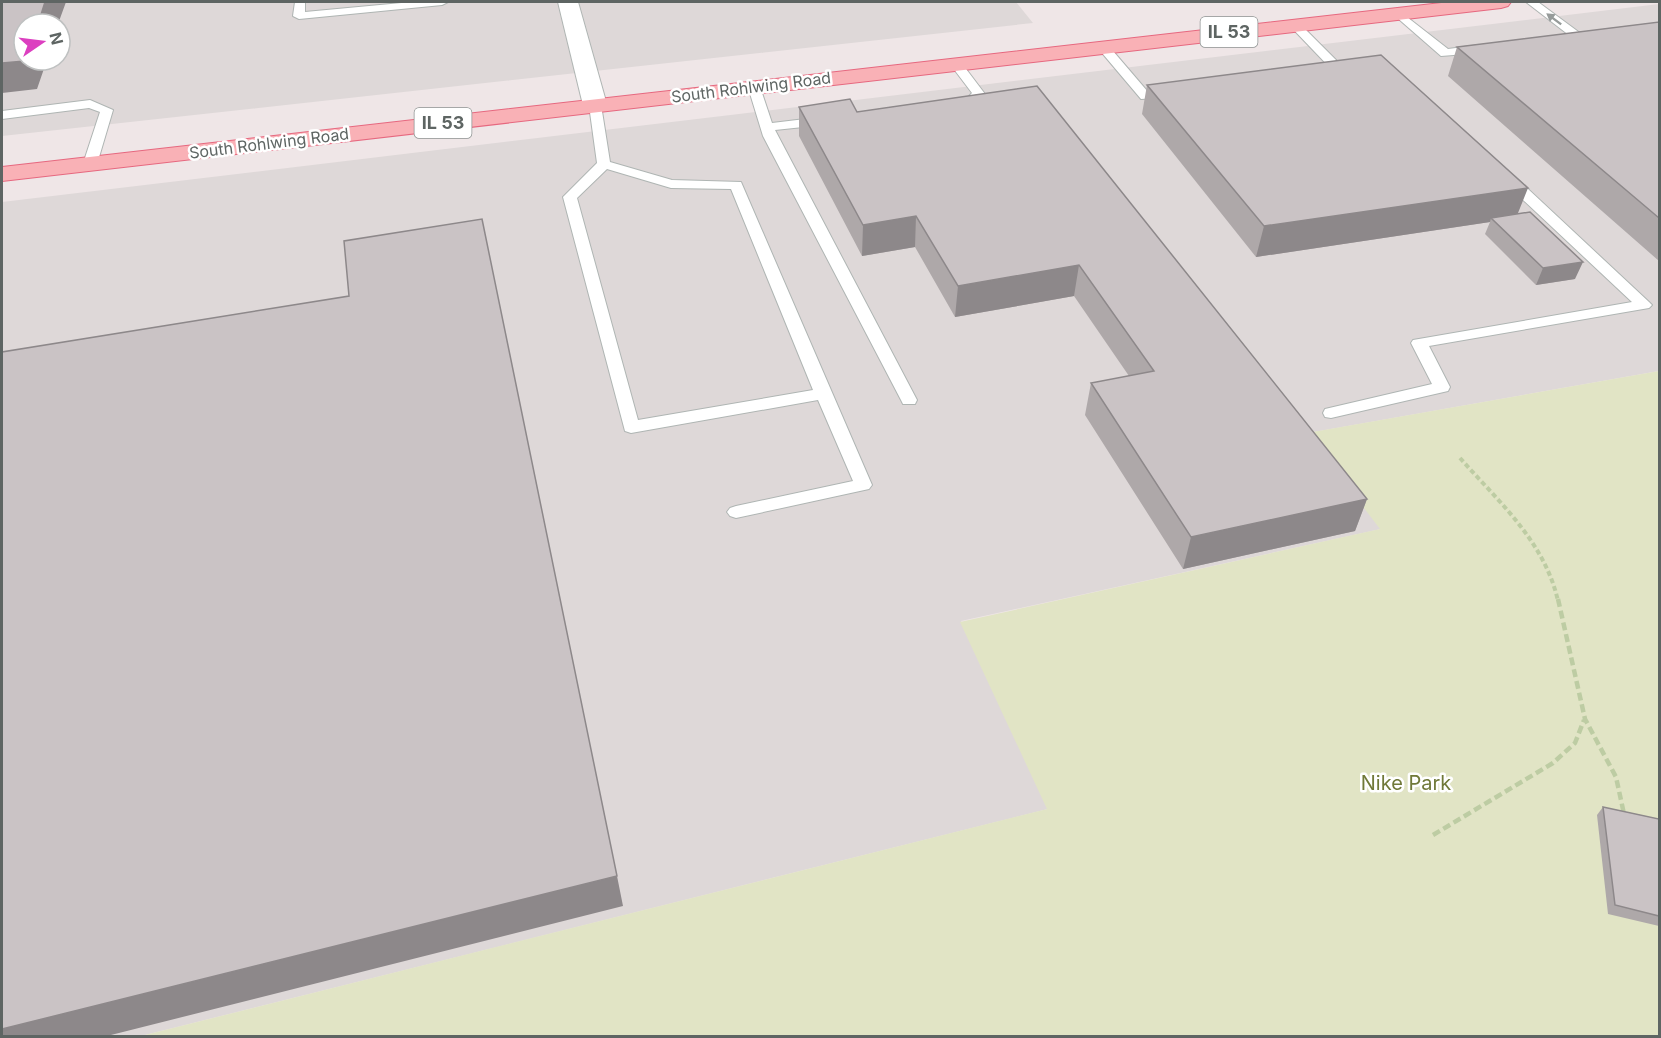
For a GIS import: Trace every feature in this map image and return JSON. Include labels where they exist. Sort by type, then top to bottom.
[{"type":"main road","name":"South Rohlwing Road","points":[[2,174],[1501,2]]},
{"type":"street","points":[[568,2],[594,105]]},
{"type":"lane","points":[[300,2],[299,16],[442,2]]},
{"type":"lane","points":[[1531,2],[1583,36],[1556,39]]},
{"type":"lane","points":[[1398,13],[1445,53],[1489,48]]},
{"type":"lane","points":[[1295,25],[1335,73],[1363,70]]},
{"type":"lane","points":[[1103,47],[1145,96],[1180,92]]},
{"type":"lane","points":[[948,105],[970,102],[979,94],[956,64]]},
{"type":"lane","points":[[754,87],[768,127],[909,400]]},
{"type":"lane","points":[[2,115],[90,104],[107,110],[90,164]]},
{"type":"lane","points":[[594,105],[604,164]]},
{"type":"lane","points":[[768,127],[835,119]]},
{"type":"lane","points":[[604,164],[670,184],[736,185],[863,485],[736,512]]},
{"type":"lane","points":[[604,164],[570,197],[631,427],[823,394]]},
{"type":"lane","points":[[1331,413],[1442,387],[1419,343],[1644,305],[1499,169]]},
{"type":"path","points":[[1460,458],[1527,534],[1544,557],[1554,582],[1585,719],[1616,777],[1625,822]]},
{"type":"path","points":[[1433,835],[1552,763],[1575,742],[1585,719]]},
{"type":"shaded area","points":[[2,2],[1016,2],[1033,23],[2,136]]},
{"type":"shaded area","points":[[1659,4],[1659,371],[1308,433],[1381,529],[961,621],[1048,809],[141,1036],[2,1036],[2,202]]},
{"type":"green space","name":"Nike Park","points":[[1659,371],[1659,1036],[141,1036],[1047,809],[960,622],[1380,529],[1307,433]]},
{"type":"building","points":[[2,2],[45,2],[42,12],[12,12],[12,62],[2,63]]},
{"type":"building","points":[[1659,22],[1659,218],[1457,47]]},
{"type":"building","points":[[1381,55],[1528,188],[1264,226],[1147,85]]},
{"type":"building","points":[[1037,86],[1367,499],[1191,537],[1091,383],[1154,371],[1079,265],[958,286],[916,216],[863,225],[799,107],[850,99],[857,112]]},
{"type":"building","points":[[1530,212],[1583,262],[1543,268],[1491,218]]},
{"type":"building","points":[[482,219],[617,876],[2,1029],[2,352],[349,296],[344,241]]},
{"type":"building","points":[[1603,807],[1659,819],[1659,916],[1615,905]]}]
